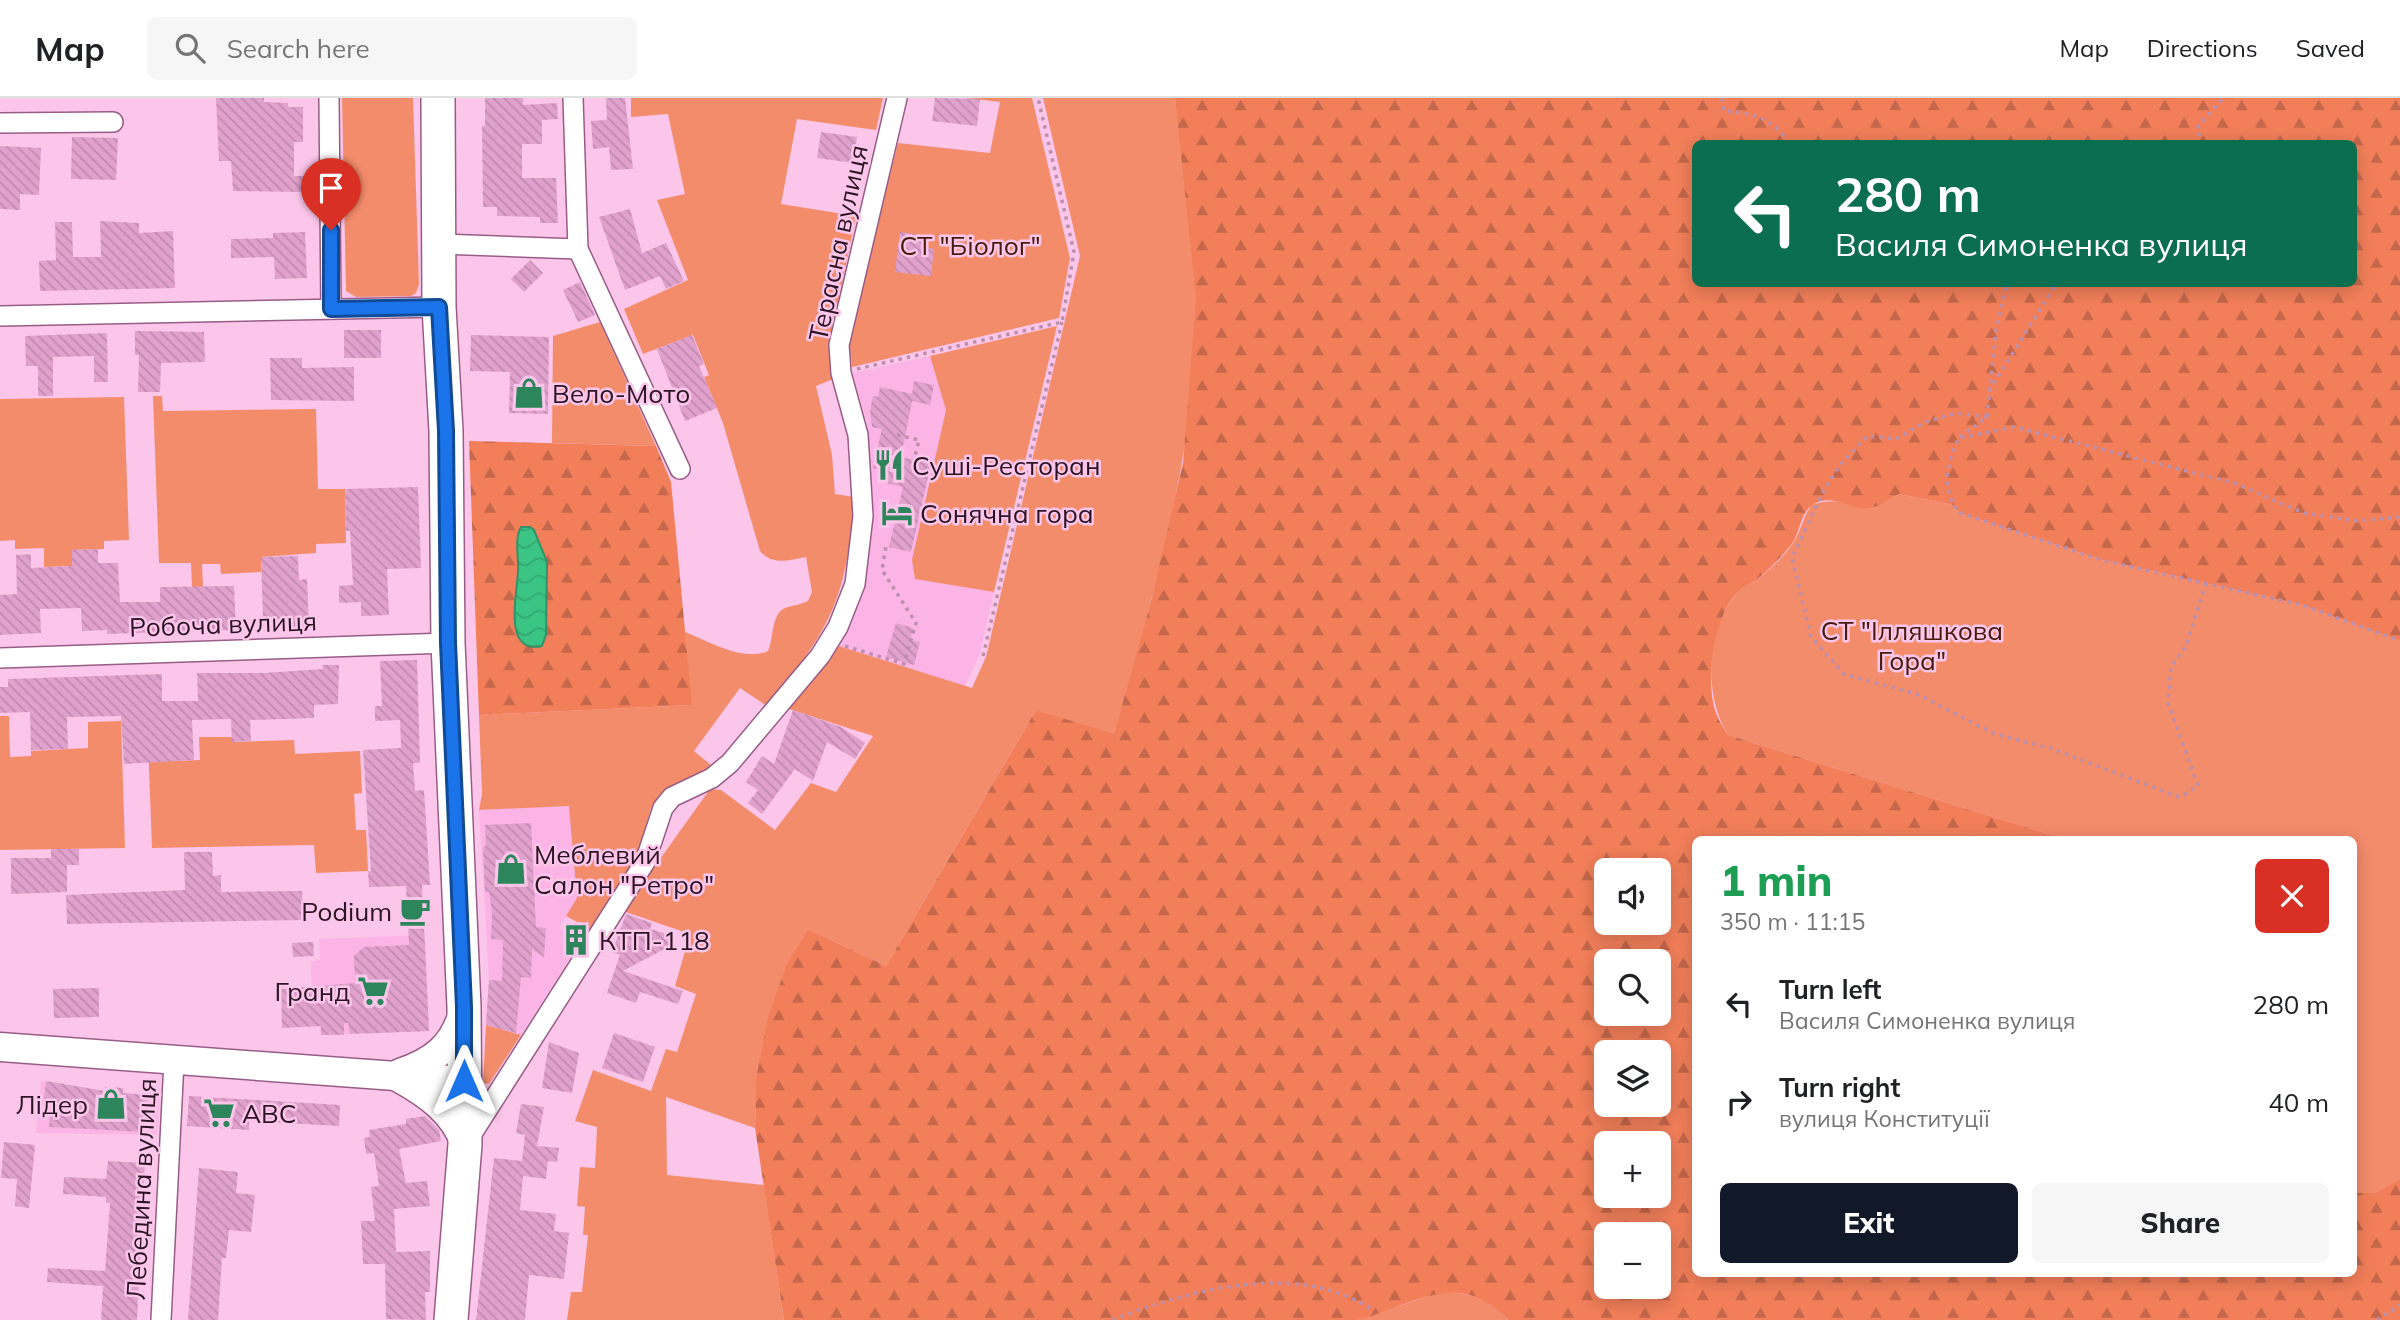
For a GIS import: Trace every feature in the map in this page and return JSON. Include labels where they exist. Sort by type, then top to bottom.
[{"type":"highway","points":[[438,98],[439,307],[446,431],[448,643],[464,1007],[466,1144],[451,1320]]},
{"type":"main road","points":[[393,1075],[424,1064],[442,1052],[454,1037],[464,1007]]},
{"type":"main road","points":[[0,1047],[464,1081]]},
{"type":"main road","points":[[393,1075],[424,1093],[445,1110],[466,1144]]},
{"type":"street","points":[[330,98],[331,309]]},
{"type":"street","points":[[573,98],[578,249],[680,469]]},
{"type":"street","name":"Терасна вулиця","points":[[466,1144],[645,862],[663,808],[672,797],[712,778],[730,763],[820,656],[838,626],[855,584],[863,516],[858,435],[841,373],[839,345],[897,98]]},
{"type":"street","points":[[0,123],[113,122]]},
{"type":"street","points":[[440,244],[578,249]]},
{"type":"street","points":[[0,316],[439,307]]},
{"type":"street","name":"Робоча вулиця","points":[[0,657],[448,643]]},
{"type":"street","name":"Лебедина вулиця","points":[[161,1320],[174,1061]]},
{"type":"path","points":[[983,656],[1062,322],[1074,252],[1038,98]]},
{"type":"path","points":[[1722,98],[1724,111],[1750,113],[1783,132],[1786,140]]},
{"type":"path","points":[[2201,140],[2197,128],[2223,98]]},
{"type":"path","points":[[1987,418],[1996,331],[2006,287]]},
{"type":"path","points":[[1988,392],[2054,287]]},
{"type":"path","points":[[841,373],[1062,322]]},
{"type":"path","points":[[1987,418],[1958,414],[1925,422],[1896,439],[1867,436],[1839,465],[1824,490],[1792,558],[1811,636],[1844,674],[1919,695],[1995,734],[2050,748],[2180,797],[2198,786],[2168,703],[2171,667],[2186,646],[2206,583]]},
{"type":"path","points":[[1987,418],[1959,438],[1947,462],[1950,497],[1960,513],[2081,554],[2302,605],[2400,640]]},
{"type":"path","points":[[1959,438],[2014,427],[2234,483],[2304,513],[2357,521],[2400,517]]},
{"type":"path","points":[[897,435],[919,440],[914,460]]},
{"type":"path","points":[[840,644],[904,664],[916,623],[882,570],[886,546]]},
{"type":"path","points":[[1113,1320],[1203,1293],[1275,1284],[1336,1292],[1371,1309]]},
{"type":"path","points":[[2377,1320],[2400,1305]]},
{"type":"shaded area","name":"Сонячна гора","points":[[930,356],[946,410],[912,560],[915,579],[994,592],[979,656],[965,686],[839,646],[862,590],[872,528],[867,424],[853,373]]},
{"type":"shaded area","points":[[570,806],[577,898],[559,928],[574,932],[566,945],[575,950],[521,1035],[486,1025],[489,980],[479,810]]},
{"type":"shaded area","name":"Гранд","points":[[425,935],[429,1031],[321,1035],[320,1026],[313,1027],[311,961],[320,960],[319,939]]},
{"type":"shaded area","points":[[41,1081],[104,1091],[105,1087],[123,1088],[123,1093],[159,1096],[157,1135],[36,1133]]},
{"type":"green space","points":[[342,98],[413,98],[419,284],[416,293],[411,296],[356,297],[346,291]]},
{"type":"green space","points":[[631,98],[883,98],[876,130],[797,119],[781,204],[856,216],[829,346],[833,379],[816,386],[832,455],[835,494],[854,497],[846,561],[832,610],[807,655],[767,706],[740,688],[694,751],[712,766],[651,808],[633,869],[590,929],[566,916],[577,898],[569,806],[479,810],[482,794],[479,715],[691,705],[685,632],[737,652],[758,654],[768,651],[777,615],[785,608],[808,601],[812,592],[806,557],[775,560],[760,551],[723,423],[704,377],[709,375],[693,335],[643,354],[624,309],[688,280],[657,200],[685,194],[668,114],[631,117]]},
{"type":"green space","name":"СТ \"Біолог\"","points":[[966,98],[1032,98],[1070,258],[1059,318],[852,367],[849,337],[898,143],[990,153],[1000,102]]},
{"type":"green space","points":[[1043,98],[1175,98],[1191,223],[1196,298],[1195,353],[1182,464],[1158,574],[1114,735],[1036,710],[886,966],[808,929],[784,977],[768,1024],[758,1074],[755,1128],[666,1097],[667,1175],[764,1185],[784,1320],[567,1320],[571,1292],[582,1292],[588,1235],[583,1235],[585,1207],[577,1206],[580,1167],[595,1168],[597,1127],[575,1121],[593,1070],[651,1091],[666,1049],[677,1052],[696,994],[675,986],[690,934],[623,911],[710,789],[721,790],[775,830],[811,783],[836,792],[873,736],[789,709],[839,646],[972,688],[986,657],[1080,256]]},
{"type":"green space","points":[[1175,98],[2400,98],[2400,641],[2302,605],[2102,560],[1960,513],[1953,505],[1899,494],[1871,508],[1826,500],[1814,504],[1805,513],[1794,540],[1784,553],[1731,601],[1719,627],[1711,674],[1714,706],[1728,735],[2055,836],[1692,836],[1692,1277],[2357,1277],[2357,1193],[2374,1193],[2400,1179],[2400,1320],[1508,1320],[1490,1304],[1454,1293],[1417,1299],[1358,1320],[784,1320],[755,1128],[756,1079],[768,1017],[786,966],[808,929],[886,966],[1036,710],[1114,734],[1152,597],[1183,463],[1196,298]]},
{"type":"green space","points":[[600,322],[656,446],[552,443],[553,336]]},
{"type":"green space","name":"СТ \"Біолог\"","points":[[1057,326],[994,592],[915,579],[912,560],[946,410],[930,356]]},
{"type":"green space","points":[[153,396],[162,396],[163,411],[316,409],[318,489],[345,489],[346,543],[316,544],[316,553],[261,557],[261,572],[221,574],[220,564],[202,564],[203,587],[192,587],[191,563],[159,563]]},
{"type":"green space","points":[[124,397],[129,540],[104,541],[104,549],[72,550],[72,566],[44,567],[44,548],[15,549],[15,540],[0,541],[0,399]]},
{"type":"green space","points":[[469,441],[656,446],[671,482],[692,705],[479,715]]},
{"type":"green space","name":"СТ \"Ілляшкова Гора\"","points":[[1899,494],[1953,505],[1960,513],[2102,560],[2302,605],[2400,641],[2400,1179],[2374,1193],[2357,1193],[2357,836],[2055,836],[1728,735],[1714,701],[1712,663],[1719,625],[1737,593],[1778,562],[1796,538],[1812,505],[1836,501],[1873,506]]},
{"type":"green space","points":[[0,716],[9,716],[10,757],[31,756],[31,751],[88,748],[88,722],[121,721],[125,848],[0,850]]},
{"type":"green space","points":[[199,737],[232,737],[233,742],[294,740],[295,754],[360,751],[362,793],[354,794],[356,830],[366,830],[368,871],[316,873],[314,845],[152,848],[148,741],[174,761],[200,760]]},
{"type":"green space","points":[[486,1025],[521,1035],[489,1084],[483,1083]]},
{"type":"green space","points":[[1443,1291],[1486,1301],[1508,1320],[1358,1320]]},
{"type":"water","points":[[521,527],[534,530],[547,562],[546,635],[542,646],[529,646],[521,641],[516,631],[517,543]]},
{"type":"building","points":[[216,98],[264,98],[264,102],[303,107],[303,142],[294,142],[294,176],[305,176],[305,192],[233,191],[231,161],[219,161]]},
{"type":"building","points":[[485,98],[523,98],[523,105],[557,103],[558,119],[542,120],[542,144],[522,144],[522,178],[556,178],[558,223],[540,223],[540,217],[497,216],[497,207],[483,207],[482,126],[485,126]]},
{"type":"building","points":[[606,98],[625,98],[633,169],[611,170],[609,147],[593,149],[591,121],[607,120]]},
{"type":"building","points":[[935,98],[980,99],[977,126],[932,121]]},
{"type":"building","points":[[821,132],[857,137],[853,163],[817,158]]},
{"type":"building","points":[[72,137],[118,138],[116,180],[71,179]]},
{"type":"building","points":[[0,146],[41,148],[39,195],[20,194],[20,210],[0,209]]},
{"type":"building","points":[[630,209],[642,253],[666,243],[684,281],[666,289],[660,276],[625,290],[599,217]]},
{"type":"building","points":[[100,221],[139,223],[139,233],[173,231],[175,288],[40,291],[39,261],[56,260],[55,222],[72,222],[73,257],[101,257]]},
{"type":"building","points":[[305,232],[307,278],[275,279],[274,257],[231,258],[231,239],[273,238],[273,233]]},
{"type":"building","points":[[900,232],[927,236],[925,247],[934,249],[931,276],[895,272]]},
{"type":"building","points":[[530,260],[543,273],[524,292],[511,279]]},
{"type":"building","points":[[580,282],[595,315],[578,322],[563,290]]},
{"type":"building","points":[[344,330],[381,330],[381,358],[344,358]]},
{"type":"building","points":[[135,331],[204,332],[205,362],[161,363],[160,392],[138,392],[139,355],[135,355]]},
{"type":"building","points":[[107,333],[108,382],[94,382],[94,356],[53,357],[53,396],[38,396],[38,366],[26,366],[25,336]]},
{"type":"building","name":"Вело-Мото","points":[[471,335],[549,337],[548,414],[509,413],[510,372],[470,371]]},
{"type":"building","points":[[692,335],[704,364],[699,366],[717,408],[685,421],[657,349]]},
{"type":"building","points":[[270,358],[302,358],[302,368],[354,367],[354,401],[271,400]]},
{"type":"building","points":[[914,381],[934,385],[930,405],[912,401],[901,457],[931,464],[911,552],[889,547],[903,487],[882,482],[885,471],[873,468],[882,429],[872,427],[870,411],[873,396],[878,397],[880,387],[912,394]]},
{"type":"building","points":[[418,487],[421,568],[387,569],[389,615],[361,616],[361,602],[339,603],[339,586],[353,585],[350,531],[346,531],[345,489]]},
{"type":"building","points":[[98,549],[98,563],[118,563],[120,602],[160,602],[160,587],[234,586],[236,630],[107,634],[107,630],[82,631],[81,608],[40,609],[41,633],[0,635],[0,595],[17,594],[16,555],[31,554],[31,568],[72,566],[72,550]]},
{"type":"building","points":[[298,556],[299,580],[307,579],[309,628],[290,628],[289,619],[263,620],[261,557]]},
{"type":"building","points":[[896,623],[913,628],[910,640],[920,642],[914,665],[886,657]]},
{"type":"building","points":[[417,660],[420,763],[413,763],[415,791],[424,790],[430,885],[422,885],[429,1031],[350,1034],[348,1023],[344,1023],[344,1035],[321,1035],[321,1026],[282,1028],[281,989],[355,983],[354,956],[364,947],[409,945],[406,886],[369,887],[368,871],[371,871],[363,750],[401,748],[400,720],[375,721],[375,706],[382,706],[380,661]]},
{"type":"building","points":[[322,665],[339,665],[338,704],[314,705],[314,718],[250,720],[251,741],[232,742],[231,719],[192,720],[194,760],[124,764],[121,716],[67,717],[68,749],[31,750],[30,712],[0,713],[0,687],[8,687],[8,679],[162,674],[162,701],[198,701],[197,673],[264,673],[323,669]]},
{"type":"building","points":[[793,710],[841,727],[865,743],[855,759],[827,742],[813,781],[795,769],[762,814],[748,803],[758,790],[746,782],[762,756],[774,764]]},
{"type":"building","points":[[531,823],[536,927],[546,928],[544,957],[532,949],[531,978],[521,977],[516,1033],[486,1025],[489,980],[502,981],[503,940],[491,939],[492,913],[489,892],[485,892],[483,847],[486,846],[485,825]]},
{"type":"building","points":[[51,849],[79,849],[79,865],[67,865],[67,892],[11,894],[11,858],[51,858]]},
{"type":"building","points":[[184,852],[212,852],[213,876],[221,875],[221,892],[302,891],[303,920],[67,924],[66,895],[185,890]]},
{"type":"building","points":[[626,914],[652,923],[650,929],[674,936],[670,946],[623,971],[683,991],[678,1004],[640,992],[636,1003],[607,993],[620,955],[612,952]]},
{"type":"building","points":[[313,942],[314,956],[293,957],[292,943]]},
{"type":"building","points":[[99,988],[99,1017],[54,1018],[53,989]]},
{"type":"building","points":[[614,1033],[655,1047],[643,1082],[602,1068]]},
{"type":"building","points":[[549,1042],[579,1053],[572,1093],[542,1088]]},
{"type":"building","name":"Лідер","points":[[46,1081],[105,1091],[105,1087],[123,1088],[123,1093],[148,1095],[144,1132],[49,1127],[51,1101],[44,1100]]},
{"type":"building","points":[[189,1096],[340,1105],[339,1126],[249,1121],[249,1130],[187,1126]]},
{"type":"building","points":[[521,1104],[544,1107],[537,1146],[559,1148],[557,1162],[548,1161],[546,1179],[523,1176],[520,1210],[556,1214],[554,1231],[569,1233],[564,1279],[529,1275],[525,1320],[476,1320],[494,1158],[522,1161],[525,1135],[516,1133]]},
{"type":"building","points":[[425,1116],[439,1130],[441,1141],[399,1149],[406,1183],[427,1181],[430,1206],[394,1209],[396,1252],[430,1251],[430,1292],[425,1292],[426,1320],[386,1319],[385,1264],[363,1264],[361,1221],[375,1221],[371,1187],[379,1186],[374,1153],[366,1154],[364,1138],[370,1137],[369,1130],[406,1124],[406,1119]]},
{"type":"building","points":[[4,1142],[35,1145],[29,1208],[15,1206],[17,1179],[1,1178]]},
{"type":"building","points":[[108,1161],[145,1163],[137,1320],[101,1320],[103,1286],[47,1282],[48,1268],[105,1271],[110,1203],[106,1202],[106,1197],[63,1194],[64,1177],[106,1179]]},
{"type":"building","points":[[199,1168],[238,1172],[236,1193],[255,1195],[251,1232],[229,1230],[226,1258],[222,1258],[218,1320],[188,1320]]},
{"type":"place","name":"Вело-Мото","points":[[529,393]]},
{"type":"place","name":"Суші-Ресторан","points":[[889,465]]},
{"type":"place","name":"Сонячна гора","points":[[897,513]]},
{"type":"place","name":"Меблевий Салон \"Ретро\"","points":[[511,869]]},
{"type":"place","name":"Podium","points":[[415,911]]},
{"type":"place","name":"КТП-118","points":[[576,940]]},
{"type":"place","name":"Гранд","points":[[373,991]]},
{"type":"place","name":"Лідер","points":[[111,1104]]},
{"type":"place","name":"ABC","points":[[219,1113]]},
{"type":"route","points":[[331,230],[331,309],[439,307],[446,431],[448,643],[464,1007],[464,1081]]}]
